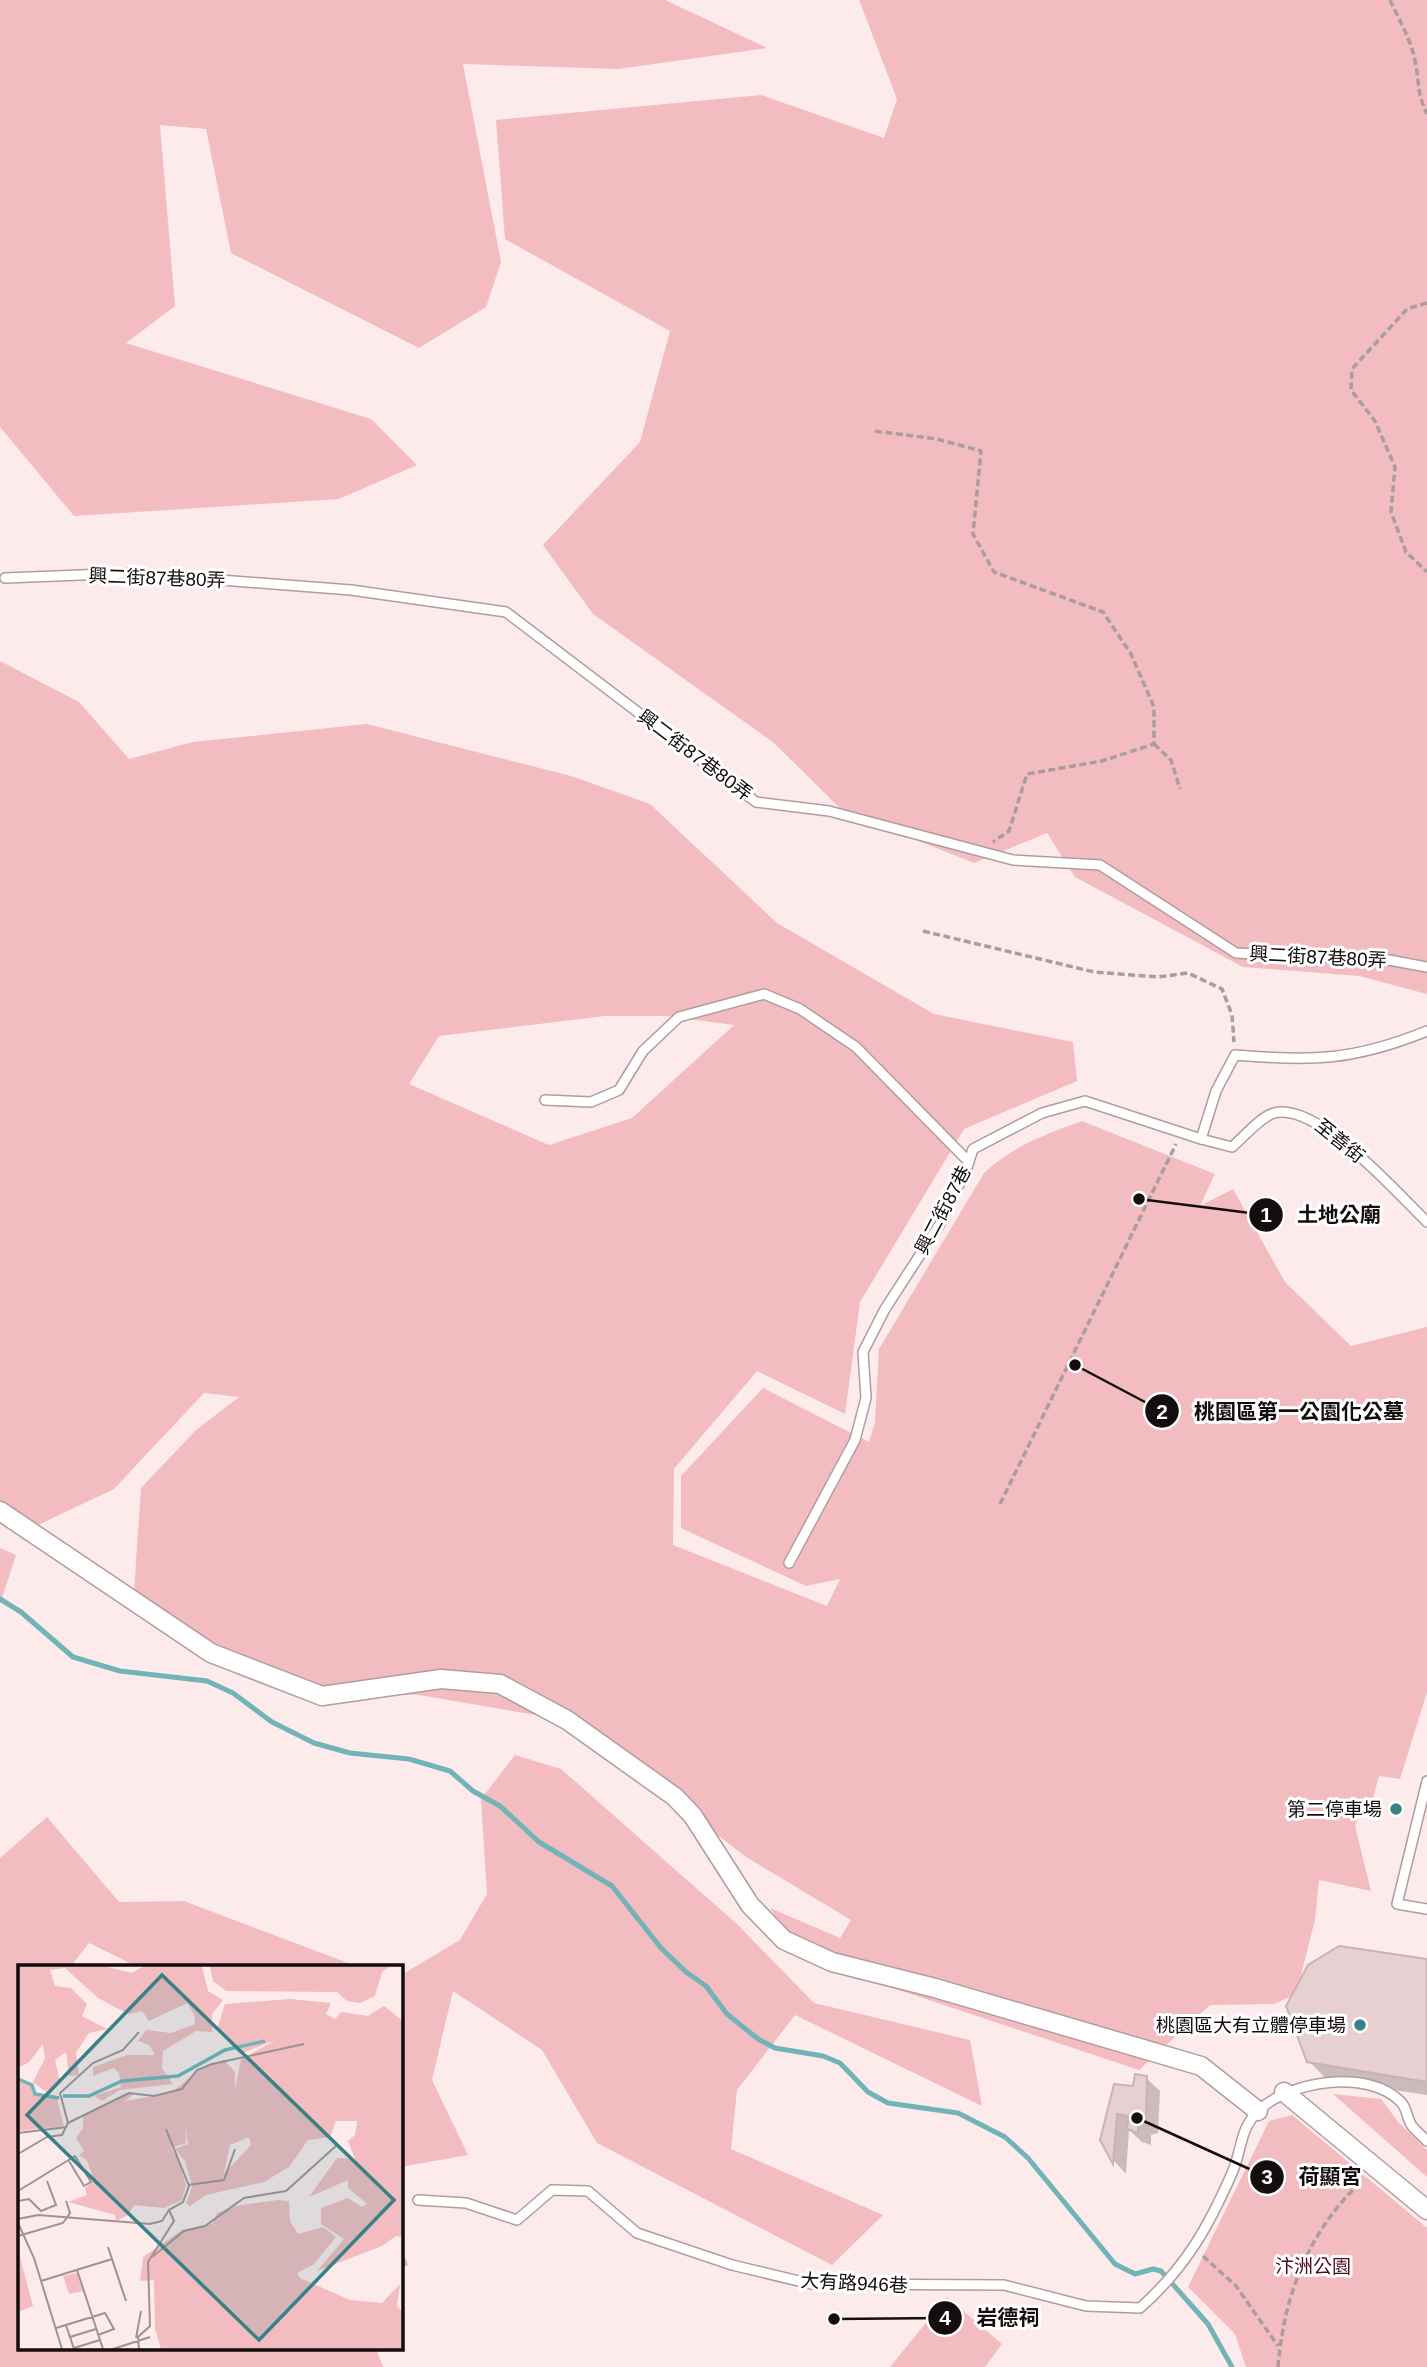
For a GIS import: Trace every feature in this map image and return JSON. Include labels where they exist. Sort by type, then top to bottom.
[{"type":"street","points":[[0,1511],[211,1653],[322,1696],[441,1679],[500,1684],[568,1720],[675,1797],[693,1816],[750,1905],[784,1940],[832,1962],[935,1988],[1201,2066],[1258,2111]]},
{"type":"street","points":[[1284,2092],[1427,2210]]},
{"type":"lane","name":"興二街87巷80弄","points":[[5,578],[131,573],[351,590],[506,612],[756,802],[828,811],[1013,860],[1100,865],[1236,953],[1389,960],[1427,967]]},
{"type":"lane","points":[[545,1100],[591,1102],[619,1090],[643,1051],[679,1017],[764,995],[800,1009],[856,1046],[969,1162]]},
{"type":"lane","points":[[1201,1139],[1216,1091],[1235,1055],[1302,1060],[1341,1058],[1395,1044],[1427,1031]]},
{"type":"lane","name":"興二街87巷","points":[[789,1563],[855,1440],[866,1398],[863,1352],[885,1309],[940,1224],[949,1198],[963,1179],[973,1149],[1042,1113],[1084,1101],[1201,1139]]},
{"type":"lane","name":"至善街","points":[[1201,1139],[1232,1147],[1272,1113],[1294,1113],[1313,1118],[1371,1166],[1427,1222]]},
{"type":"lane","points":[[1427,1781],[1396,1904],[1427,1909]]},
{"type":"lane","name":"大有路946巷","points":[[418,2200],[466,2203],[517,2220],[552,2190],[588,2190],[637,2233],[732,2265],[811,2284],[1004,2286],[1086,2306],[1140,2308],[1165,2285],[1195,2249],[1234,2169],[1241,2134],[1258,2111],[1284,2092],[1325,2082],[1348,2082],[1386,2092],[1402,2103],[1412,2127],[1427,2141]]},
{"type":"path","points":[[1389,0],[1412,51],[1418,94],[1427,114]]},
{"type":"path","points":[[1427,303],[1407,309],[1352,369],[1351,390],[1375,421],[1395,467],[1391,512],[1406,552],[1427,572]]},
{"type":"path","points":[[875,431],[937,439],[981,451],[973,534],[994,572],[1103,612],[1131,654],[1154,707],[1154,744],[1171,760],[1180,789]]},
{"type":"path","points":[[980,851],[1009,831],[1027,774],[1102,761],[1154,744]]},
{"type":"path","points":[[923,931],[1094,972],[1158,977],[1188,973],[1222,989],[1232,1015],[1235,1055]]},
{"type":"path","points":[[1000,1504],[1182,1133]]},
{"type":"path","points":[[1278,2367],[1282,2320],[1314,2238],[1342,2199],[1376,2168]]},
{"type":"path","points":[[1195,2249],[1236,2287],[1280,2347]]},
{"type":"green space","points":[[0,0],[665,0],[767,48],[618,69],[463,64],[501,262],[486,307],[419,348],[231,253],[206,129],[160,125],[175,306],[126,343],[371,419],[417,465],[339,499],[74,516],[0,427]]},
{"type":"green space","points":[[859,0],[1427,0],[1427,994],[1359,976],[1243,967],[1075,877],[1047,833],[974,863],[843,811],[774,743],[593,614],[543,545],[640,442],[670,331],[505,239],[496,120],[761,95],[884,138],[897,99]]},
{"type":"green space","points":[[0,661],[79,702],[129,759],[193,742],[367,724],[571,776],[650,804],[777,923],[934,1014],[1073,1042],[1077,1081],[964,1129],[860,1302],[845,1414],[757,1371],[674,1469],[673,1545],[827,1606],[840,1579],[806,1586],[681,1528],[681,1476],[763,1388],[869,1442],[875,1422],[879,1349],[984,1173],[1018,1148],[1082,1121],[1215,1174],[1200,1206],[1233,1189],[1285,1282],[1351,1346],[1427,1327],[1427,1692],[1400,1779],[1379,1776],[1372,1802],[1359,1816],[1355,1826],[1371,1891],[1319,1880],[1315,1920],[1296,1994],[1274,2004],[1210,2005],[1139,2070],[803,1958],[770,1908],[840,1938],[851,1920],[746,1857],[571,1721],[419,1695],[285,1689],[133,1606],[141,1488],[196,1430],[239,1397],[204,1393],[114,1489],[38,1525],[0,1512]],"holes":[[[605,1016],[666,1016],[734,1025],[632,1118],[549,1145],[409,1084],[439,1036]]]},
{"type":"green space","points":[[0,1548],[16,1555],[0,1604]]},
{"type":"green space","points":[[515,1755],[561,1769],[737,1924],[814,2003],[970,2040],[982,2106],[795,2015],[737,2090],[731,2149],[883,2215],[832,2265],[597,2143],[542,2050],[453,1991],[432,2080],[468,2155],[402,2167],[402,1974],[460,1940],[487,1894],[481,1799]]},
{"type":"green space","points":[[47,1817],[119,1902],[184,1901],[353,1965],[134,1965],[89,1943],[72,1965],[18,1965],[18,2350],[377,2350],[383,2367],[0,2367],[0,1858]]},
{"type":"green space","points":[[1333,2094],[1381,2099],[1399,2123],[1427,2150],[1427,2177]]},
{"type":"green space","name":"汴洲公園","points":[[1292,2115],[1427,2228],[1427,2367],[1246,2367],[1235,2334],[1188,2287],[1269,2121]]},
{"type":"green space","points":[[947,2297],[1002,2344],[985,2367],[890,2367]]},
{"type":"building","name":"桃園區大有立體停車場","points":[[1339,1946],[1427,1959],[1427,2082],[1307,2062],[1286,2006],[1308,1965]]},
{"type":"building","points":[[1135,2074],[1147,2076],[1146,2121],[1138,2122],[1138,2133],[1127,2129],[1129,2116],[1117,2114],[1113,2164],[1100,2140],[1114,2084],[1133,2086]]},
{"type":"waterway","points":[[0,1599],[21,1612],[73,1657],[120,1671],[207,1681],[233,1693],[272,1722],[314,1743],[350,1753],[409,1759],[450,1771],[473,1791],[500,1806],[539,1842],[612,1886],[661,1948],[686,1972],[706,1986],[727,2014],[758,2039],[775,2048],[823,2056],[840,2063],[868,2092],[888,2103],[958,2113],[1005,2137],[1028,2158],[1115,2264],[1135,2274],[1153,2269],[1161,2271],[1208,2324],[1232,2367]]},
{"type":"place","name":"土地公廟","points":[[1139,1199]]},
{"type":"place","name":"桃園區第一公園化公墓","points":[[1075,1365]]},
{"type":"place","name":"第二停車場","points":[[1396,1809]]},
{"type":"place","name":"桃園區大有立體停車場","points":[[1360,2025]]},
{"type":"place","name":"荷顯宮","points":[[1137,2118]]},
{"type":"place","name":"岩德祠","points":[[834,2319]]}]
